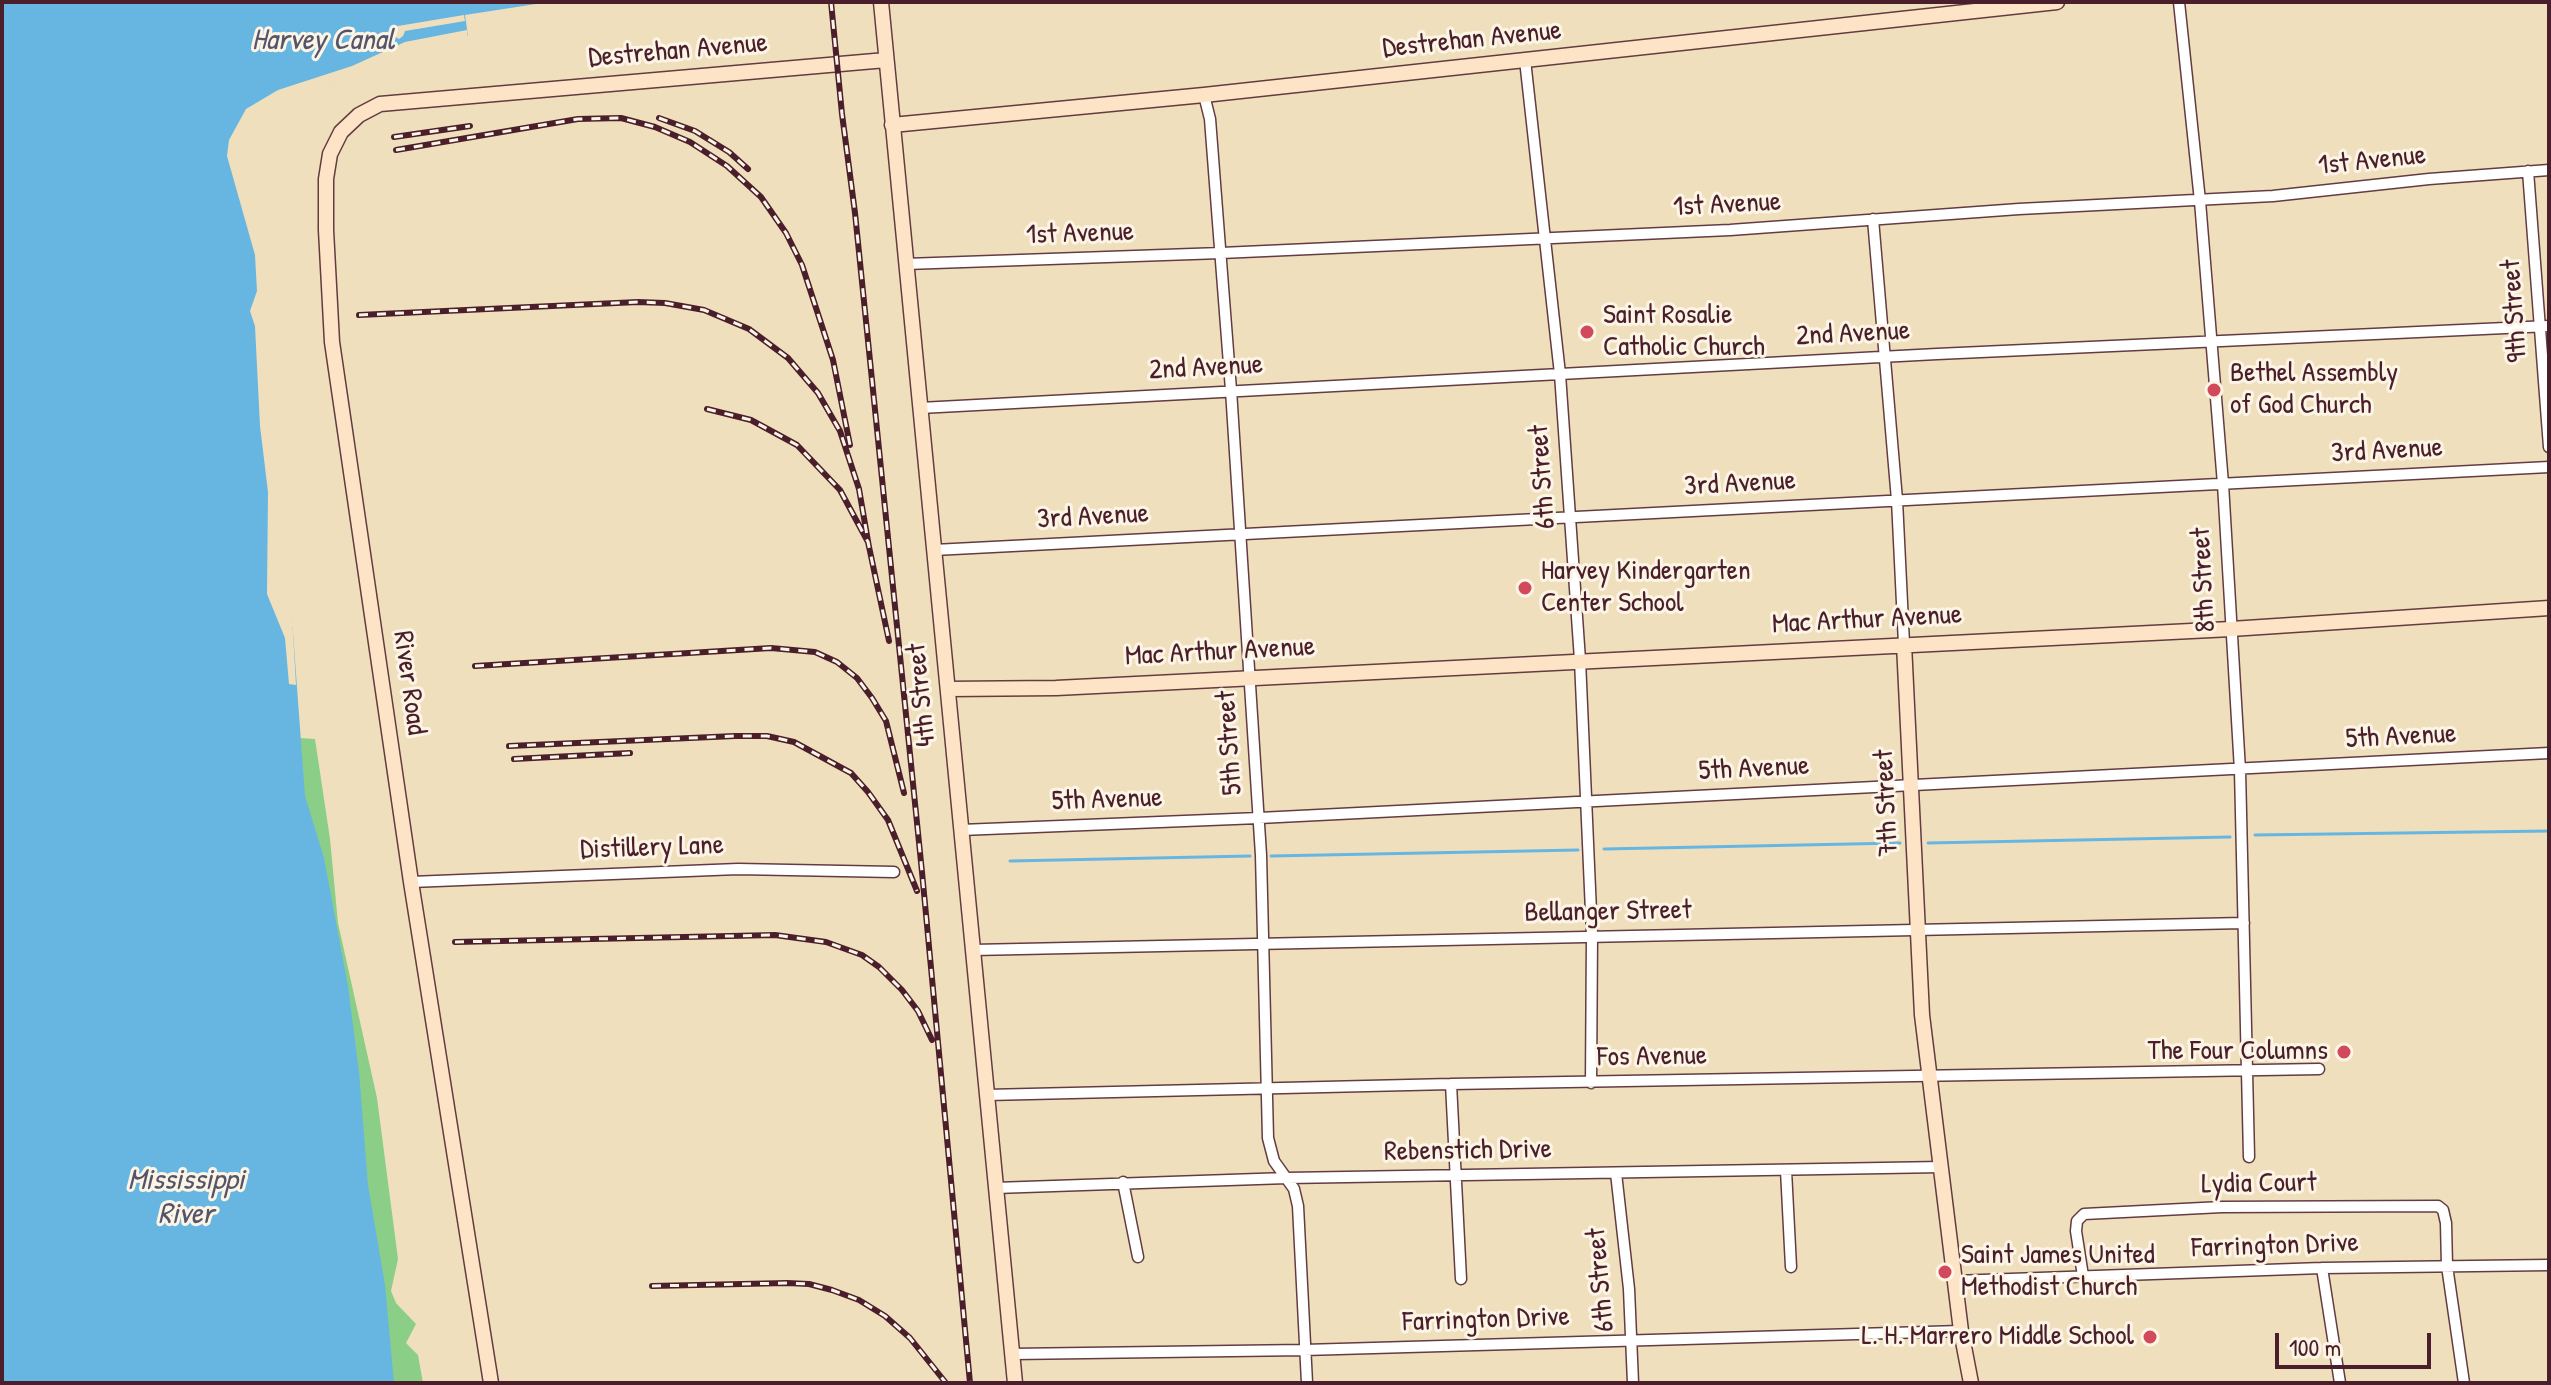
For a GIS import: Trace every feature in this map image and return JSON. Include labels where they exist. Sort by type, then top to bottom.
[{"type":"main road","name":"4th Street","points":[[881,2],[1015,1383]]},
{"type":"main road","name":"Destrehan Avenue","points":[[892,125],[1204,95],[2057,2]]},
{"type":"main road","name":"Destrehan Avenue","points":[[475,95],[886,60]]},
{"type":"main road","name":"River Road","points":[[475,95],[380,104],[359,115],[341,132],[330,154],[326,179],[326,230],[332,342],[411,882],[491,1383]]},
{"type":"main road","name":"Mac Arthur Avenue","points":[[948,689],[1056,688],[2231,629],[2549,608]]},
{"type":"main road","name":"7th Street","points":[[1904,644],[1922,1015],[1954,1281],[1971,1383]]},
{"type":"street","name":"8th Street","points":[[2179,2],[2200,201],[2223,484],[2240,770],[2249,1157]]},
{"type":"street","name":"6th Street","points":[[1525,60],[1560,374],[1580,660],[1592,935],[1591,1083]]},
{"type":"street","name":"5th Street","points":[[1204,95],[1210,119],[1221,253],[1259,818],[1268,1138],[1274,1161],[1294,1189],[1298,1206],[1307,1383]]},
{"type":"street","name":"1st Avenue","points":[[906,264],[1730,230],[2019,209],[2273,196],[2549,170]]},
{"type":"street","name":"9th Street","points":[[2528,171],[2544,326],[2549,447]]},
{"type":"street","name":"7th Street","points":[[1873,219],[1897,500],[1904,644]]},
{"type":"street","name":"2nd Avenue","points":[[920,408],[2544,326]]},
{"type":"street","name":"3rd Avenue","points":[[934,550],[2549,467]]},
{"type":"street","name":"5th Avenue","points":[[961,830],[1259,818],[2549,753]]},
{"type":"street","name":"Distillery Lane","points":[[411,882],[738,869],[894,872]]},
{"type":"street","name":"Bellanger Street","points":[[973,950],[2244,923]]},
{"type":"street","name":"Fos Avenue","points":[[987,1095],[2319,1069]]},
{"type":"street","points":[[1451,1084],[1461,1279]]},
{"type":"street","name":"Rebenstich Drive","points":[[995,1188],[1287,1178],[1942,1167]]},
{"type":"street","points":[[1786,1170],[1791,1267]]},
{"type":"street","name":"6th Street","points":[[1616,1173],[1629,1289],[1633,1383]]},
{"type":"street","points":[[1123,1182],[1138,1257]]},
{"type":"street","name":"Lydia Court","points":[[2083,1276],[2076,1231],[2077,1221],[2084,1214],[2222,1207],[2438,1206],[2443,1210],[2446,1223],[2447,1266]]},
{"type":"street","name":"Farrington Drive","points":[[1954,1281],[2322,1268],[2549,1265]]},
{"type":"street","points":[[2447,1266],[2464,1383]]},
{"type":"street","points":[[2322,1268],[2340,1383]]},
{"type":"street","name":"Farrington Drive","points":[[1012,1354],[1304,1350],[1961,1331]]},
{"type":"green space","points":[[284,737],[315,739],[330,839],[338,923],[377,1098],[398,1259],[391,1291],[396,1303],[416,1324],[406,1343],[418,1355],[423,1383],[374,1383]]},
{"type":"water","name":"Mississippi River","points":[[2,2],[549,2],[465,15],[468,36],[407,48],[252,116],[236,162],[256,240],[271,465],[293,633],[305,796],[324,858],[348,986],[368,1185],[385,1285],[394,1383],[2,1383]]},
{"type":"pier","points":[[464,15],[465,21],[405,31],[399,39],[392,35],[393,29],[398,26]]},
{"type":"pier","points":[[467,30],[468,40],[409,52],[328,83],[255,119],[240,163],[246,198],[260,240],[273,442],[293,633],[296,685],[289,684],[285,638],[267,594],[268,492],[260,426],[255,326],[250,311],[257,291],[255,255],[227,156],[229,140],[246,109],[278,90],[352,66],[405,42]]},
{"type":"waterway","points":[[2255,835],[2549,831]]},
{"type":"waterway","points":[[1928,843],[2230,837]]},
{"type":"waterway","points":[[1604,849],[1900,843]]},
{"type":"waterway","points":[[1271,856],[1578,850]]},
{"type":"waterway","points":[[1010,861],[1250,856]]},
{"type":"railway","points":[[831,2],[922,872],[970,1383]]},
{"type":"railway","points":[[396,150],[578,119],[621,118],[655,127],[690,142],[727,166],[761,197],[786,233],[802,265],[833,360],[850,445]]},
{"type":"railway","points":[[659,118],[695,131],[729,152],[748,169]]},
{"type":"railway","points":[[394,137],[470,126]]},
{"type":"railway","points":[[359,315],[638,302],[704,310],[749,329],[788,358],[818,393],[840,431],[859,489],[869,547]]},
{"type":"railway","points":[[707,409],[751,420],[797,445],[840,490],[868,542],[889,641]]},
{"type":"railway","points":[[475,666],[771,648],[815,652],[837,662],[857,678],[872,698],[886,721],[904,793]]},
{"type":"railway","points":[[509,746],[735,736],[767,736],[794,742],[851,773],[868,792],[888,820],[917,891]]},
{"type":"railway","points":[[514,759],[630,753]]},
{"type":"railway","points":[[455,942],[775,935],[826,942],[862,955],[879,967],[918,1011],[932,1040]]},
{"type":"railway","points":[[652,1286],[787,1283],[832,1290],[859,1300],[885,1316],[910,1338],[946,1383]]},
{"type":"place","name":"Saint Rosalie Catholic Church","points":[[1587,332]]},
{"type":"place","name":"Bethel Assembly of God Church","points":[[2214,390]]},
{"type":"place","name":"Harvey Kindergarten Center School","points":[[1525,588]]},
{"type":"place","name":"The Four Columns","points":[[2344,1052]]},
{"type":"place","name":"Saint James United Methodist Church","points":[[1945,1272]]},
{"type":"place","name":"L. H. Marrero Middle School","points":[[2150,1337]]},
{"type":"water label","name":"Harvey Canal","points":[[323,41]]}]
